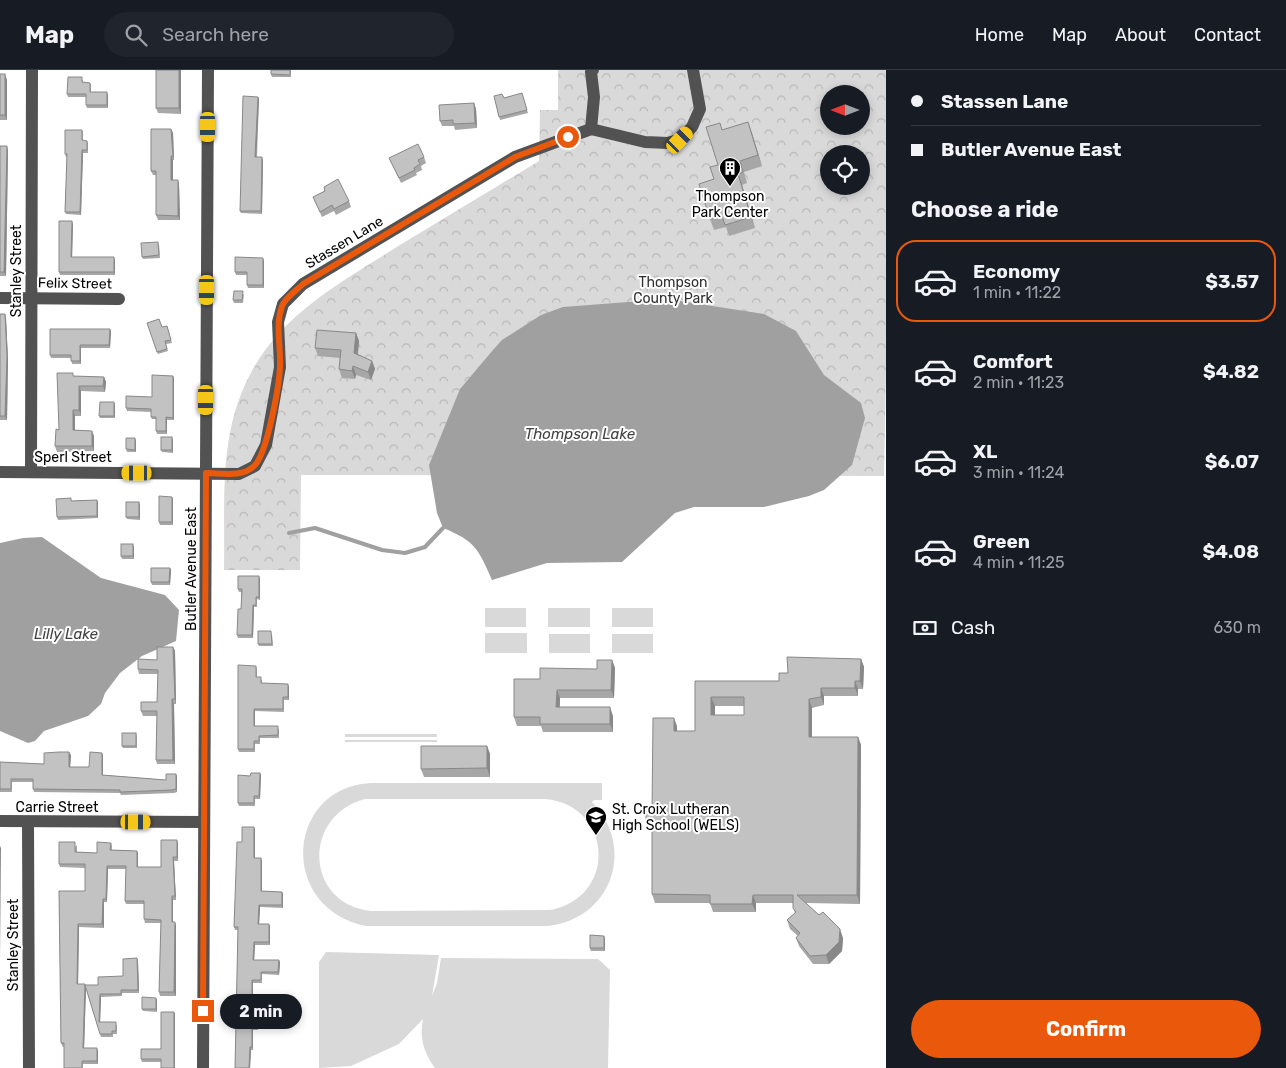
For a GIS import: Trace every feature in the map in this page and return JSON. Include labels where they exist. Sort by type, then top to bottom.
[{"type":"street","name":"Stanley Street","points":[[31,472],[32,70]]},
{"type":"street","name":"Butler Avenue East","points":[[203,1068],[208,70]]},
{"type":"street","points":[[593,70],[591,72],[594,97],[591,129],[645,142],[668,143],[680,140],[692,127],[700,109],[693,70]]},
{"type":"street","name":"Stassen Lane","points":[[206,473],[239,474],[255,466],[266,445],[280,367],[278,322],[282,304],[303,284],[515,157],[591,129]]},
{"type":"street","name":"Felix Street","points":[[0,298],[119,299]]},
{"type":"street","name":"Sperl Street","points":[[0,472],[206,473]]},
{"type":"street","name":"Carrie Street","points":[[0,822],[204,822]]},
{"type":"street","name":"Stanley Street","points":[[28,822],[28,1068]]},
{"type":"green space","name":"Thompson County Park","points":[[558,70],[886,70],[884,476],[301,475],[300,570],[224,570],[226,459],[232,423],[243,390],[257,362],[275,338],[296,316],[320,297],[400,245],[539,161],[540,110],[558,110]]},
{"type":"green space","points":[[485,608],[526,608],[526,627],[485,627]]},
{"type":"green space","points":[[548,608],[590,608],[590,627],[548,627]]},
{"type":"green space","points":[[612,608],[653,608],[653,627],[612,627]]},
{"type":"green space","points":[[485,633],[527,633],[527,653],[485,653]]},
{"type":"green space","points":[[549,634],[590,634],[590,653],[549,653]]},
{"type":"green space","points":[[612,634],[653,634],[653,653],[612,653]]},
{"type":"green space","points":[[345,734],[437,734],[437,737],[345,737]]},
{"type":"green space","points":[[345,740],[437,740],[437,742],[345,742]]},
{"type":"green space","points":[[371,783],[602,783],[602,800],[594,800],[592,802],[606,820],[613,840],[614,860],[610,879],[601,896],[587,911],[569,921],[547,926],[366,926],[337,915],[317,897],[306,874],[303,849],[309,825],[322,804],[343,790]],"holes":[[[365,799],[545,799],[568,805],[584,817],[594,833],[598,852],[596,871],[587,888],[572,902],[550,910],[372,911],[350,905],[334,893],[323,877],[319,859],[321,840],[330,823],[344,808]]]},
{"type":"green space","points":[[326,952],[439,955],[432,996],[437,983],[441,958],[598,959],[610,970],[608,1068],[435,1068],[423,1045],[423,1019],[399,1044],[351,1066],[319,1068],[319,962]]},
{"type":"water","name":"Thompson Lake","points":[[667,299],[764,314],[796,331],[824,375],[861,403],[865,418],[852,465],[824,490],[809,496],[764,507],[694,507],[675,513],[622,562],[547,563],[492,580],[479,553],[462,537],[443,528],[437,513],[429,465],[460,389],[502,340],[541,315],[563,307]]},
{"type":"water","name":"Lilly Lake","points":[[42,537],[101,578],[165,595],[179,610],[176,641],[142,656],[120,673],[105,693],[101,704],[88,716],[44,731],[35,741],[28,743],[0,731],[0,543],[23,538]]},
{"type":"building","points":[[156,70],[179,70],[179,108],[156,108]]},
{"type":"building","points":[[271,70],[290,70],[290,75],[271,74]]},
{"type":"building","points":[[0,74],[5,74],[5,115],[0,115]]},
{"type":"building","points":[[68,77],[82,77],[82,82],[90,83],[90,92],[107,92],[107,105],[86,105],[86,94],[67,94]]},
{"type":"building","points":[[522,93],[527,110],[499,117],[494,96],[502,94],[504,98]]},
{"type":"building","points":[[243,96],[258,97],[255,157],[262,157],[261,211],[240,211]]},
{"type":"building","points":[[474,103],[475,123],[453,124],[453,120],[440,121],[439,105]]},
{"type":"building","name":"Thompson Park Center","points":[[748,122],[758,155],[740,161],[743,172],[738,174],[751,217],[725,225],[722,216],[710,219],[699,184],[714,179],[710,167],[718,165],[706,127],[720,123],[722,130]]},
{"type":"building","points":[[151,129],[171,129],[173,156],[171,156],[171,180],[178,180],[178,216],[156,215],[156,171],[151,171]]},
{"type":"building","points":[[65,130],[82,130],[82,140],[87,141],[87,150],[82,150],[80,212],[65,212],[67,154],[65,154]]},
{"type":"building","points":[[418,144],[424,157],[418,160],[420,164],[414,168],[415,170],[399,178],[389,158]]},
{"type":"building","points":[[0,146],[7,146],[4,272],[0,272]]},
{"type":"building","points":[[338,179],[349,201],[334,209],[332,205],[320,212],[313,197],[325,191],[324,187]]},
{"type":"building","points":[[59,221],[72,221],[71,257],[114,257],[114,272],[59,272]]},
{"type":"building","points":[[158,242],[159,255],[142,257],[141,243]]},
{"type":"building","points":[[235,257],[263,258],[263,285],[247,285],[247,272],[235,272]]},
{"type":"building","points":[[234,291],[243,291],[242,300],[233,300]]},
{"type":"building","points":[[0,314],[5,314],[7,356],[5,416],[0,416]]},
{"type":"building","points":[[159,319],[162,327],[167,326],[171,340],[165,341],[167,349],[157,352],[147,323]]},
{"type":"building","points":[[50,329],[110,329],[109,345],[80,345],[80,361],[71,361],[71,355],[50,355]]},
{"type":"building","points":[[317,330],[356,333],[354,353],[372,361],[368,372],[353,366],[352,371],[339,369],[341,350],[315,348]]},
{"type":"building","points":[[57,373],[73,373],[73,376],[104,377],[103,386],[79,386],[79,410],[73,410],[73,430],[92,431],[92,446],[55,446],[56,429],[59,430]]},
{"type":"building","points":[[152,375],[173,376],[173,418],[166,417],[166,431],[156,431],[156,417],[151,417],[151,409],[126,408],[126,396],[152,397]]},
{"type":"building","points":[[100,402],[114,402],[114,416],[99,416]]},
{"type":"building","points":[[161,437],[172,437],[172,450],[161,450]]},
{"type":"building","points":[[126,438],[135,438],[135,450],[126,449]]},
{"type":"building","points":[[159,496],[172,497],[172,522],[159,522]]},
{"type":"building","points":[[71,498],[71,501],[97,500],[97,516],[57,517],[56,499]]},
{"type":"building","points":[[126,502],[139,502],[139,517],[126,517]]},
{"type":"building","points":[[121,544],[133,544],[133,556],[121,556]]},
{"type":"building","points":[[151,568],[170,568],[169,582],[151,582]]},
{"type":"building","points":[[238,576],[259,576],[259,597],[256,597],[256,605],[253,605],[252,635],[237,635],[238,609],[241,609],[242,589],[238,589]]},
{"type":"building","points":[[258,631],[271,631],[272,644],[258,644]]},
{"type":"building","points":[[157,647],[173,647],[175,699],[172,699],[173,760],[156,760],[157,711],[141,711],[141,702],[157,702],[158,670],[138,669],[138,659],[157,660]]},
{"type":"building","points":[[787,657],[861,659],[860,681],[855,681],[855,688],[821,688],[821,697],[809,699],[809,737],[858,737],[857,895],[797,895],[819,915],[823,912],[840,929],[839,942],[826,955],[810,956],[796,938],[800,933],[787,920],[796,912],[793,908],[793,895],[753,895],[752,904],[710,904],[710,895],[652,894],[652,820],[646,820],[646,811],[652,811],[653,718],[674,718],[674,731],[695,731],[695,681],[779,681],[779,673],[788,673]],"holes":[[[711,697],[744,697],[744,715],[711,715]]]},
{"type":"building","points":[[597,660],[612,660],[611,690],[557,690],[556,707],[610,707],[610,724],[540,724],[540,717],[514,717],[514,679],[540,679],[540,668],[597,669]]},
{"type":"building","points":[[238,665],[256,666],[256,677],[261,677],[261,683],[288,684],[288,697],[283,697],[283,709],[254,709],[254,726],[278,726],[278,735],[259,736],[259,741],[254,741],[254,749],[238,749]]},
{"type":"building","points":[[122,733],[136,733],[136,746],[122,746]]},
{"type":"building","points":[[421,746],[487,746],[487,768],[421,769]]},
{"type":"building","points":[[69,752],[69,767],[89,767],[90,752],[102,753],[102,775],[166,780],[166,774],[176,774],[176,789],[120,792],[120,790],[33,789],[33,779],[11,779],[11,789],[0,789],[0,762],[44,764],[44,753]]},
{"type":"building","points":[[251,773],[260,773],[259,796],[254,796],[254,803],[238,803],[238,775],[250,776]]},
{"type":"building","points":[[242,827],[254,827],[254,858],[261,858],[261,891],[282,892],[282,905],[259,905],[258,924],[269,924],[269,942],[254,942],[253,960],[279,960],[278,972],[261,972],[261,980],[252,980],[252,1003],[257,1003],[257,1027],[252,1027],[249,1068],[235,1068],[238,927],[234,927],[237,842],[242,842]]},
{"type":"building","points":[[161,840],[177,840],[177,857],[173,857],[175,896],[172,896],[172,922],[175,922],[174,992],[159,992],[161,920],[144,919],[144,901],[125,901],[126,866],[107,866],[106,899],[103,899],[102,924],[78,924],[77,984],[85,984],[83,1048],[97,1048],[97,1061],[82,1061],[82,1068],[64,1068],[64,1043],[61,1043],[59,891],[85,891],[85,864],[59,864],[59,842],[75,842],[75,852],[97,853],[97,842],[111,843],[110,850],[137,851],[137,867],[161,867]]},
{"type":"building","points":[[590,935],[604,936],[604,948],[590,948]]},
{"type":"building","points":[[137,958],[138,990],[121,990],[121,994],[100,994],[99,1022],[116,1022],[116,1031],[112,1031],[112,1034],[100,1034],[85,985],[98,985],[98,977],[123,976],[123,959]]},
{"type":"building","points":[[142,997],[156,998],[156,1009],[142,1009]]},
{"type":"building","points":[[161,1012],[174,1012],[174,1068],[161,1068],[161,1059],[141,1059],[141,1049],[161,1049]]},
{"type":"waterway","points":[[289,533],[315,528],[382,550],[405,553],[425,547],[443,528]]},
{"type":"place","name":"Thompson Park Center","points":[[730,187]]},
{"type":"place","name":"St. Croix Lutheran High School (WELS)","points":[[596,836]]},
{"type":"route","points":[[203,1011],[206,473],[239,474],[255,466],[266,445],[280,367],[278,322],[282,304],[303,284],[515,157],[568,137]]}]
